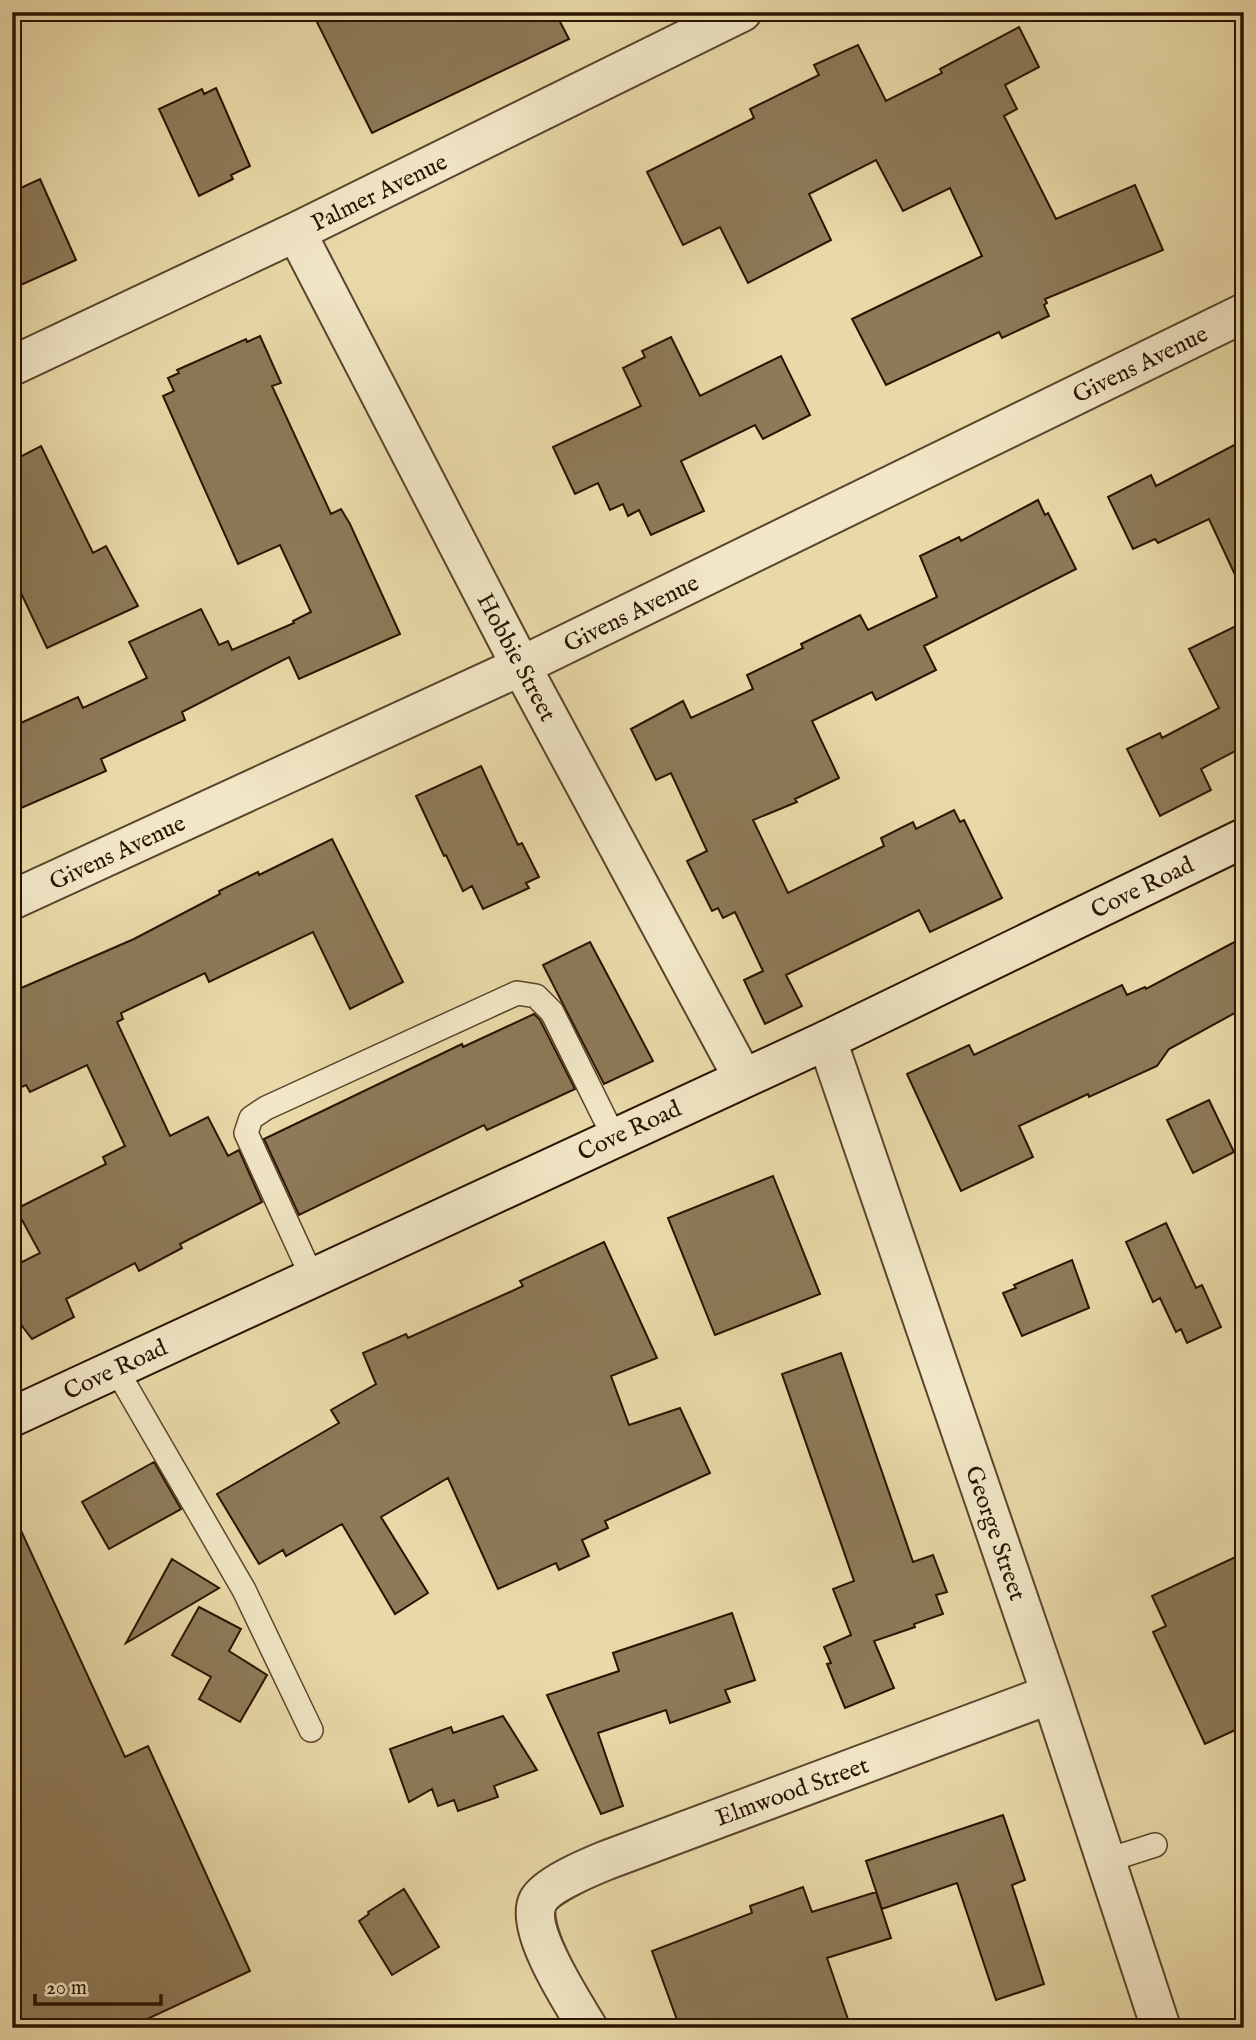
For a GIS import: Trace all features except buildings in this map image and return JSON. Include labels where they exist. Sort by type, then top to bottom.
[{"type":"street","name":"Palmer Avenue","points":[[12,366],[296,232],[742,12]]},
{"type":"street","name":"Hobbie Street","points":[[296,232],[522,666],[743,1078]]},
{"type":"street","name":"Givens Avenue","points":[[12,900],[522,666],[1244,313]]},
{"type":"street","name":"Cove Road","points":[[12,1417],[827,1040],[1244,838]]},
{"type":"street","name":"George Street","points":[[827,1040],[1051,1694],[1161,2028]]},
{"type":"street","name":"Elmwood Street","points":[[588,2028],[560,1982],[541,1940],[534,1914],[539,1898],[567,1878],[607,1860],[1051,1694]]},
{"type":"lane","points":[[312,1277],[246,1133],[251,1118],[279,1102],[517,993],[536,996],[552,1012],[614,1137]]},
{"type":"lane","points":[[116,1369],[244,1590],[311,1730]]},
{"type":"lane","points":[[1105,1861],[1155,1845]]}]
